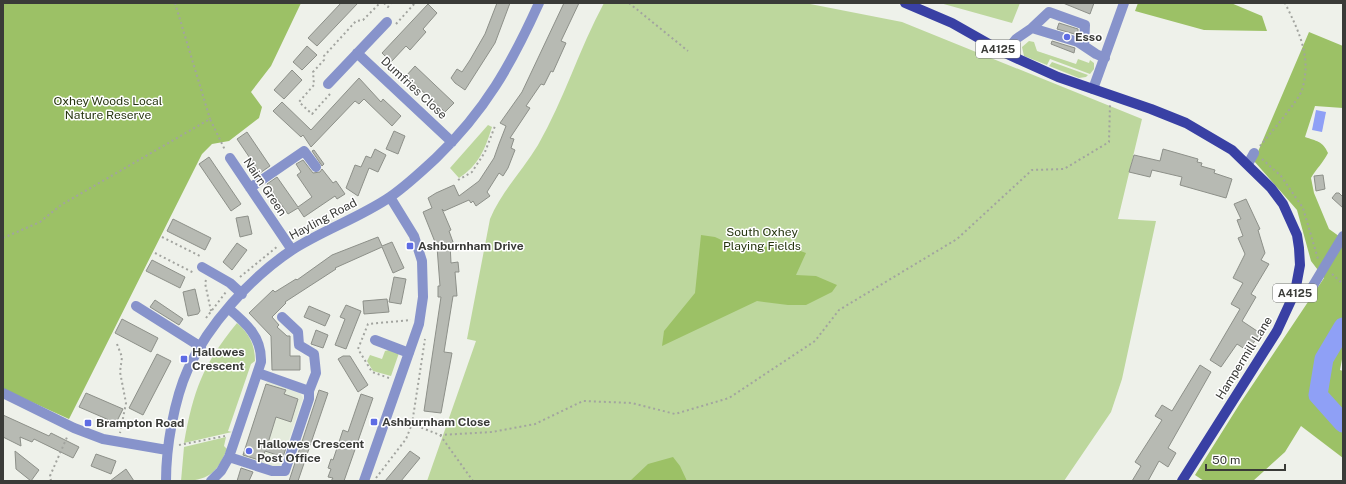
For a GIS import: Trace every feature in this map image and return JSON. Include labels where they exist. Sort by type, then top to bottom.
[{"type":"main road","name":"A4125","points":[[905,3],[952,23],[1005,53],[1058,77],[1093,89]]},
{"type":"main road","name":"Hampermill Lane","points":[[1093,89],[1186,123],[1213,138],[1248,164],[1271,188],[1283,204],[1297,235],[1300,264],[1295,292],[1277,331],[1182,481]]},
{"type":"street","name":"Hayling Road","points":[[166,481],[168,447],[175,410],[188,370],[228,308],[292,250],[390,198],[424,170],[477,114],[502,78],[539,3]]},
{"type":"street","points":[[1093,89],[1124,3]]},
{"type":"street","points":[[1005,53],[1016,39],[1032,28],[1049,12],[1086,25],[1084,46]]},
{"type":"street","points":[[328,84],[387,22]]},
{"type":"street","points":[[1032,28],[1051,32],[1078,42],[1105,58]]},
{"type":"street","name":"Dumfries Close","points":[[357,53],[452,142]]},
{"type":"street","points":[[250,188],[304,151],[316,167]]},
{"type":"street","points":[[1248,164],[1254,153]]},
{"type":"street","name":"Nairn Green","points":[[230,158],[292,250]]},
{"type":"street","points":[[365,479],[419,324],[422,308],[422,261],[414,236],[390,198]]},
{"type":"street","points":[[1295,292],[1306,293],[1311,289],[1343,236]]},
{"type":"street","points":[[202,267],[230,283],[242,294]]},
{"type":"street","points":[[136,306],[202,347]]},
{"type":"street","points":[[211,481],[221,471],[229,457],[258,373],[261,354],[258,339],[251,330],[228,308]]},
{"type":"street","points":[[229,457],[272,471],[284,472],[309,399],[309,391],[316,373],[314,354],[299,345],[298,332],[282,317]]},
{"type":"street","points":[[376,340],[409,353]]},
{"type":"street","points":[[258,373],[309,391]]},
{"type":"street","points":[[3,394],[72,427],[103,439],[120,443],[168,447]]},
{"type":"path","points":[[175,3],[210,119],[230,158]]},
{"type":"path","points":[[384,3],[388,7],[391,3]]},
{"type":"path","points":[[628,3],[688,51]]},
{"type":"path","points":[[1254,153],[1302,91],[1306,60],[1302,37],[1286,3]]},
{"type":"path","points":[[412,424],[440,435],[492,432],[535,424],[583,401],[632,403],[676,414],[729,398],[815,341],[839,310],[957,239],[1032,170],[1064,169],[1109,142],[1110,104]]},
{"type":"path","points":[[3,238],[40,222],[60,205],[210,119]]},
{"type":"path","points":[[458,180],[472,172],[485,152],[495,126]]},
{"type":"path","points":[[1324,267],[1343,284]]},
{"type":"path","points":[[206,279],[205,283],[211,310]]},
{"type":"path","points":[[365,479],[376,479],[406,439],[412,424],[426,338]]},
{"type":"path","points":[[117,344],[122,357],[120,372],[126,404],[126,413],[120,430],[120,443]]},
{"type":"path","points":[[51,481],[50,476],[72,427]]},
{"type":"path","points":[[168,447],[182,446],[231,434],[236,435]]},
{"type":"path","points":[[440,435],[473,481]]},
{"type":"shaded area","points":[[268,380],[299,391],[303,398],[280,466],[272,469],[241,458]]},
{"type":"green space","name":"Oxhey Woods Local Nature Reserve","points":[[3,3],[301,3],[271,66],[251,92],[262,107],[259,118],[229,141],[212,144],[202,154],[69,419],[3,389]]},
{"type":"green space","name":"South Oxhey Playing Fields","points":[[604,3],[805,3],[902,22],[1142,119],[1118,219],[1156,221],[1122,379],[1111,412],[1064,481],[427,481],[476,341],[467,339],[490,219],[506,190],[538,145],[547,128]]},
{"type":"green space","points":[[940,3],[1020,3],[1012,23]]},
{"type":"green space","points":[[1138,3],[1231,3],[1262,16],[1267,31],[1204,30],[1135,11]]},
{"type":"green space","points":[[1309,32],[1343,46],[1343,108],[1315,106],[1305,137],[1324,146],[1328,153],[1311,178],[1314,193],[1329,229],[1343,239],[1343,354],[1340,370],[1343,371],[1343,458],[1301,426],[1285,452],[1253,481],[1204,481],[1195,475],[1239,405],[1324,278],[1311,261],[1297,210],[1254,161]]},
{"type":"green space","points":[[1029,41],[1034,42],[1037,51],[1076,64],[1078,59],[1089,63],[1090,60],[1094,63],[1094,69],[1090,74],[1050,59],[1047,65],[1024,56],[1022,47]]},
{"type":"green space","points":[[1052,62],[1088,75],[1086,77],[1079,78],[1049,66]]},
{"type":"green space","points":[[488,125],[492,127],[480,156],[472,168],[459,178],[450,168]]},
{"type":"green space","points":[[701,235],[715,237],[745,251],[781,244],[806,253],[796,275],[816,276],[837,285],[832,292],[806,305],[788,305],[757,301],[662,346],[664,331],[695,293]]},
{"type":"green space","points":[[237,323],[248,335],[254,350],[255,361],[251,364],[228,431],[232,432],[184,443],[192,408],[201,379],[215,352]]},
{"type":"green space","points":[[389,350],[399,353],[391,376],[373,371],[367,361],[370,355],[382,359],[385,351]]},
{"type":"green space","points":[[226,437],[224,446],[227,449],[215,470],[198,480],[181,481],[184,447]]},
{"type":"green space","points":[[673,457],[680,466],[687,481],[630,481],[648,464]]},
{"type":"water","points":[[1316,110],[1326,112],[1322,132],[1312,130]]},
{"type":"building","points":[[341,3],[358,3],[317,46],[308,38]]},
{"type":"building","points":[[497,3],[510,3],[495,43],[465,90],[451,78],[457,69],[462,72],[470,60],[485,34]]},
{"type":"building","points":[[564,3],[579,3],[561,41],[566,43],[553,72],[551,71],[544,85],[541,84],[526,106],[530,108],[510,138],[514,139],[511,148],[515,150],[508,168],[503,176],[499,173],[487,192],[490,196],[476,206],[473,201],[471,203],[469,200],[444,211],[442,209],[451,230],[449,231],[453,242],[450,243],[451,263],[458,262],[459,272],[455,272],[457,296],[453,296],[444,352],[452,353],[441,413],[424,411],[441,297],[438,297],[438,286],[440,286],[437,247],[423,212],[432,208],[428,198],[436,193],[454,185],[459,196],[479,181],[494,158],[506,126],[500,123],[522,92]]},
{"type":"building","points":[[1063,3],[1094,3],[1090,14]]},
{"type":"building","points":[[428,4],[437,13],[423,29],[426,32],[410,50],[406,46],[391,62],[382,53]]},
{"type":"building","points":[[1059,23],[1078,29],[1078,35],[1057,29]]},
{"type":"building","points":[[1052,41],[1075,48],[1074,53],[1051,44]]},
{"type":"building","points":[[307,46],[317,55],[302,70],[293,62]]},
{"type":"building","points":[[415,66],[454,103],[445,112],[406,76]]},
{"type":"building","points":[[292,70],[302,80],[284,99],[274,90]]},
{"type":"building","points":[[359,78],[381,102],[383,99],[401,116],[392,126],[364,99],[359,104],[355,101],[311,147],[303,135],[301,137],[273,111],[282,102],[311,130]]},
{"type":"building","points":[[394,131],[405,136],[398,154],[386,149]]},
{"type":"building","points":[[247,132],[270,166],[260,173],[237,139]]},
{"type":"building","points":[[375,149],[386,155],[378,172],[369,168],[358,196],[346,188],[355,165],[361,167],[366,156],[371,158]]},
{"type":"building","points":[[1163,149],[1198,159],[1197,162],[1202,163],[1201,166],[1215,170],[1214,173],[1232,179],[1226,198],[1180,185],[1182,177],[1152,170],[1150,177],[1129,172],[1134,155],[1160,161]]},
{"type":"building","points":[[314,150],[324,164],[322,166],[312,151]]},
{"type":"building","points":[[209,157],[241,204],[231,211],[199,164]]},
{"type":"building","points":[[303,160],[313,173],[320,172],[322,169],[333,183],[336,181],[345,194],[337,199],[335,196],[304,217],[298,208],[288,214],[267,184],[277,177],[298,207],[312,197],[297,175],[301,172],[296,164]]},
{"type":"building","points":[[1323,175],[1325,189],[1316,191],[1314,176]]},
{"type":"building","points":[[1336,193],[1339,193],[1343,197],[1343,208],[1332,198]]},
{"type":"building","points":[[1246,199],[1260,229],[1258,230],[1265,253],[1261,260],[1269,264],[1251,294],[1256,297],[1242,321],[1260,333],[1248,351],[1237,344],[1221,367],[1210,360],[1240,309],[1231,304],[1243,283],[1233,278],[1245,254],[1238,238],[1243,236],[1237,220],[1241,219],[1234,204]]},
{"type":"building","points":[[248,216],[252,234],[240,237],[236,218]]},
{"type":"building","points":[[173,219],[211,238],[205,250],[167,231]]},
{"type":"building","points":[[378,237],[382,246],[392,242],[404,268],[393,273],[382,247],[335,268],[336,269],[285,302],[286,303],[272,317],[279,325],[277,327],[287,336],[290,336],[290,356],[300,356],[300,370],[272,370],[271,336],[249,313],[273,290],[275,292],[296,279],[297,280],[332,255]]},
{"type":"building","points":[[237,243],[247,250],[232,270],[223,262]]},
{"type":"building","points":[[152,260],[185,277],[180,288],[146,271]]},
{"type":"building","points":[[394,277],[406,279],[401,304],[389,302]]},
{"type":"building","points":[[195,289],[200,311],[198,314],[188,316],[183,292]]},
{"type":"building","points":[[387,299],[389,312],[364,314],[363,301]]},
{"type":"building","points":[[155,300],[183,319],[179,325],[150,307]]},
{"type":"building","points":[[346,305],[361,311],[346,349],[335,345],[345,319],[340,317]]},
{"type":"building","points":[[309,306],[330,315],[325,326],[304,317]]},
{"type":"building","points":[[122,319],[158,338],[151,352],[115,333]]},
{"type":"building","points":[[316,330],[328,335],[323,348],[311,344]]},
{"type":"building","points":[[157,354],[171,361],[143,415],[129,408]]},
{"type":"building","points":[[343,356],[350,356],[368,385],[358,392],[338,359]]},
{"type":"building","points":[[1200,365],[1211,372],[1168,448],[1176,453],[1168,467],[1159,461],[1148,481],[1132,481],[1141,466],[1135,462],[1162,420],[1155,416],[1162,405],[1172,411]]},
{"type":"building","points":[[266,384],[286,390],[284,394],[298,399],[291,422],[276,417],[268,443],[286,448],[283,457],[265,451],[262,461],[243,455]]},
{"type":"building","points":[[319,390],[328,393],[298,481],[289,481]]},
{"type":"building","points":[[86,393],[123,409],[116,423],[79,407]]},
{"type":"building","points":[[361,394],[373,398],[344,481],[331,481],[333,478],[328,477],[331,469],[328,468],[331,459],[333,460],[343,430],[348,432]]},
{"type":"building","points":[[3,415],[49,436],[51,433],[79,447],[73,458],[34,439],[32,442],[20,437],[21,446],[3,437]]},
{"type":"building","points":[[15,451],[39,470],[31,481],[16,469]]},
{"type":"building","points":[[410,451],[420,458],[401,481],[385,481]]},
{"type":"building","points":[[96,454],[116,461],[111,474],[91,466]]},
{"type":"building","points":[[241,468],[253,472],[249,481],[237,481]]},
{"type":"building","points":[[126,469],[134,481],[110,481]]},
{"type":"waterway","points":[[1343,327],[1324,359],[1318,395],[1343,423]]},
{"type":"place","name":"Esso","points":[[1067,37]]},
{"type":"place","name":"Ashburnham Drive","points":[[410,246]]},
{"type":"place","name":"Hallowes Crescent","points":[[184,359]]},
{"type":"place","name":"Ashburnham Close","points":[[374,422]]},
{"type":"place","name":"Brampton Road","points":[[88,423]]},
{"type":"place","name":"Hallowes Crescent Post Office","points":[[249,451]]}]
